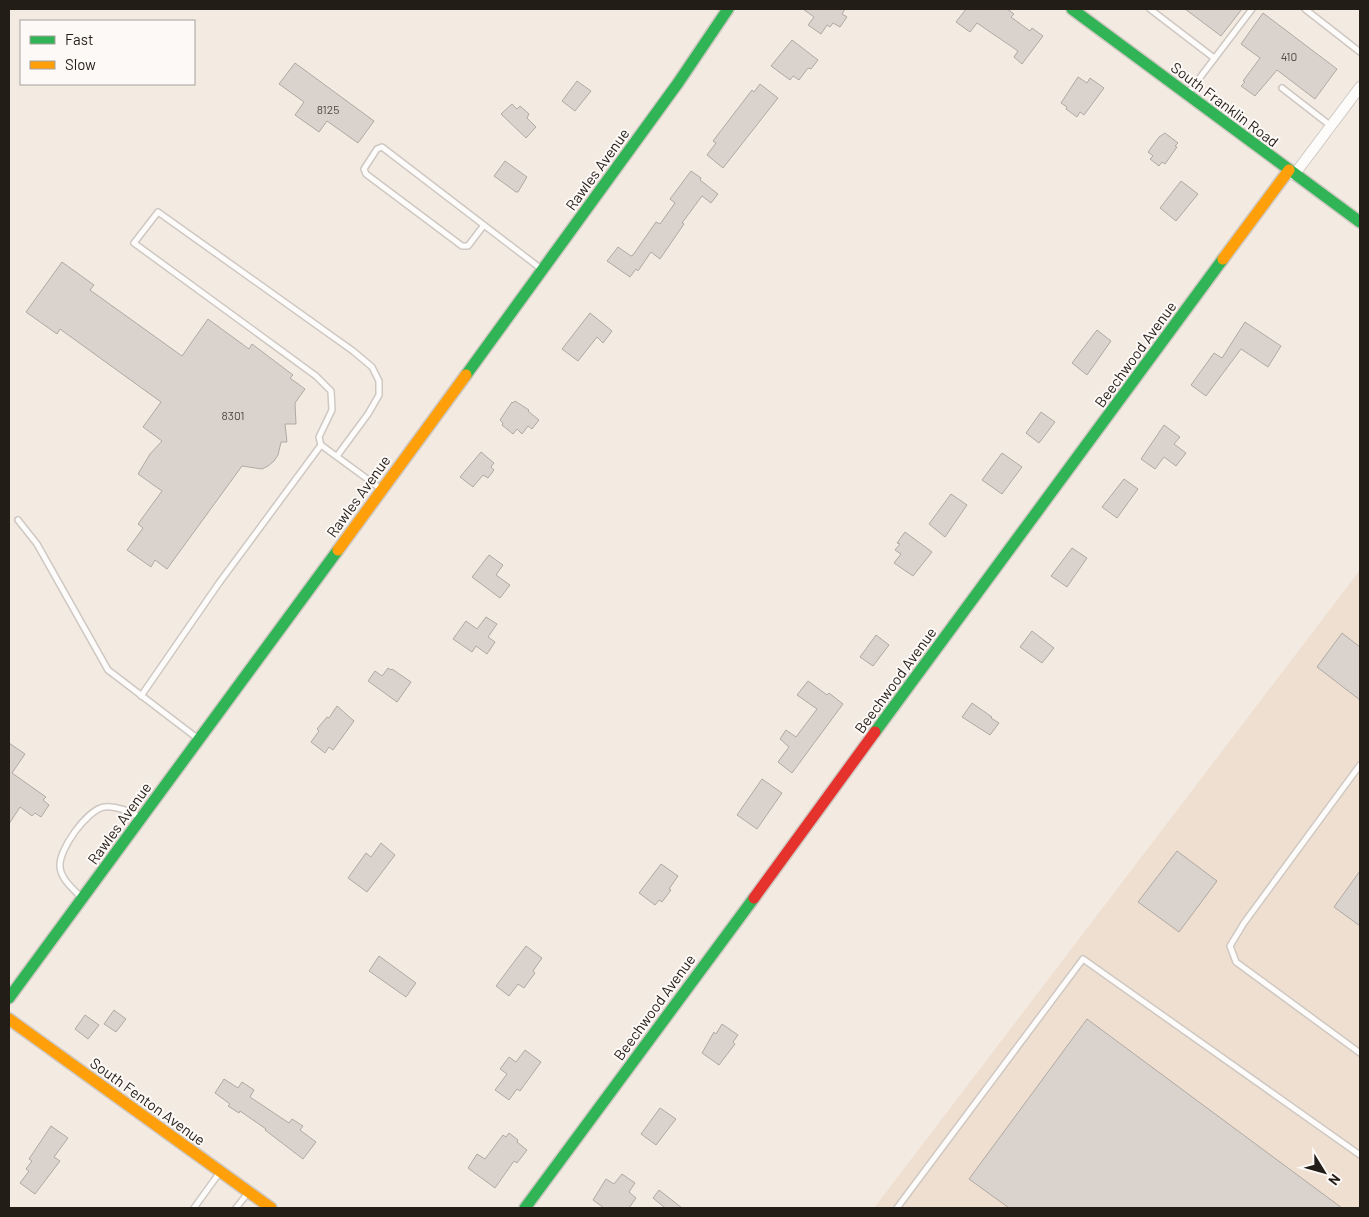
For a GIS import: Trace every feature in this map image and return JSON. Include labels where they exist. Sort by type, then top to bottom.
[{"type":"street","name":"Rawles Avenue","points":[[9,998],[542,270],[678,82],[728,9]]},
{"type":"street","name":"South Franklin Road","points":[[1072,9],[1360,222]]},
{"type":"street","name":"Beechwood Avenue","points":[[525,1208],[1292,173],[1360,87]]},
{"type":"street","name":"South Fenton Avenue","points":[[9,1019],[271,1208]]},
{"type":"lane","points":[[1150,9],[1214,58]]},
{"type":"lane","points":[[1188,94],[1252,9]]},
{"type":"lane","points":[[1305,9],[1360,52]]},
{"type":"lane","points":[[1282,88],[1331,126]]},
{"type":"lane","points":[[484,225],[468,246],[462,246],[366,174],[364,169],[377,149],[382,147],[484,225],[542,270]]},
{"type":"lane","points":[[337,456],[379,396],[379,382],[372,367],[158,212],[134,243],[316,376],[331,391],[332,410],[319,437],[321,445],[382,490]]},
{"type":"lane","points":[[141,696],[220,583],[321,445]]},
{"type":"lane","points":[[18,520],[37,544],[108,670],[199,739]]},
{"type":"lane","points":[[1360,765],[1244,922],[1230,946],[1236,962],[1360,1053]]},
{"type":"lane","points":[[82,898],[68,884],[60,867],[66,846],[78,828],[92,813],[103,807],[122,810],[141,818]]},
{"type":"lane","points":[[897,1208],[1083,959],[1360,1155]]},
{"type":"lane","points":[[194,1208],[220,1172]]},
{"type":"lane","points":[[236,1208],[248,1192]]},
{"type":"shaded area","points":[[1360,570],[1360,1208],[874,1208]]},
{"type":"building","points":[[803,9],[845,9],[842,14],[847,17],[840,27],[833,23],[830,27],[827,25],[821,34],[808,25],[814,17]]},
{"type":"building","points":[[966,9],[1007,9],[1014,14],[1011,17],[1030,31],[1032,28],[1043,36],[1022,64],[1014,57],[1018,51],[977,23],[970,32],[956,22]]},
{"type":"building","points":[[1185,9],[1242,9],[1221,36]]},
{"type":"building","points":[[1263,13],[1337,69],[1315,99],[1277,70],[1255,96],[1241,86],[1260,58],[1241,44]]},
{"type":"building","points":[[792,40],[818,60],[811,69],[808,68],[799,80],[793,76],[790,80],[771,66]]},
{"type":"building","points":[[295,63],[374,121],[358,143],[327,121],[319,132],[295,115],[304,102],[279,84]]},
{"type":"building","points":[[1078,77],[1087,83],[1090,78],[1104,88],[1084,115],[1080,112],[1077,117],[1061,103]]},
{"type":"building","points":[[577,81],[591,91],[575,111],[562,101]]},
{"type":"building","points":[[760,84],[778,98],[723,168],[707,155],[716,143],[713,141],[752,90],[754,92]]},
{"type":"building","points":[[512,104],[517,109],[520,106],[529,114],[527,118],[536,127],[526,138],[501,114]]},
{"type":"building","points":[[1165,133],[1178,143],[1165,164],[1162,162],[1159,166],[1150,159],[1153,156],[1148,152],[1159,137]]},
{"type":"building","points":[[505,161],[527,177],[518,192],[494,176]]},
{"type":"building","points":[[691,171],[718,194],[711,203],[702,196],[682,223],[684,224],[660,259],[651,252],[638,271],[636,269],[630,277],[607,261],[618,247],[631,256],[633,255],[656,222],[660,224],[675,203],[670,199]]},
{"type":"building","points":[[1181,181],[1198,194],[1176,221],[1160,208]]},
{"type":"building","points":[[62,262],[94,285],[90,290],[182,356],[208,319],[249,349],[252,344],[293,375],[290,378],[305,389],[295,403],[296,424],[285,424],[287,442],[281,442],[278,455],[274,461],[262,469],[242,466],[167,569],[155,560],[151,567],[127,550],[143,528],[138,524],[162,491],[138,474],[150,454],[162,441],[143,427],[161,402],[60,329],[57,334],[26,312]]},
{"type":"building","points":[[590,313],[612,331],[603,343],[597,337],[578,361],[562,349]]},
{"type":"building","points":[[1245,322],[1281,346],[1268,367],[1241,349],[1206,396],[1191,385],[1214,353],[1222,358]]},
{"type":"building","points":[[1097,330],[1111,341],[1087,375],[1072,363]]},
{"type":"building","points":[[515,401],[529,410],[539,420],[532,429],[528,426],[522,434],[517,429],[513,434],[502,425],[503,423],[500,420],[512,402]]},
{"type":"building","points":[[1041,412],[1055,422],[1039,443],[1026,433]]},
{"type":"building","points":[[1164,425],[1180,437],[1174,444],[1186,453],[1176,466],[1164,457],[1155,469],[1141,459]]},
{"type":"building","points":[[481,452],[494,463],[491,467],[494,470],[488,478],[483,475],[473,487],[460,477]]},
{"type":"building","points":[[1002,453],[1022,467],[1002,494],[982,480]]},
{"type":"building","points":[[1124,479],[1138,489],[1117,518],[1102,507]]},
{"type":"building","points":[[951,494],[967,505],[945,537],[929,524]]},
{"type":"building","points":[[905,532],[932,552],[913,576],[894,563],[901,554],[895,550],[900,544],[897,543]]},
{"type":"building","points":[[1072,548],[1087,558],[1067,587],[1051,576]]},
{"type":"building","points":[[489,555],[503,565],[496,575],[510,585],[500,598],[472,577]]},
{"type":"building","points":[[486,617],[497,624],[488,637],[495,642],[487,654],[476,646],[472,652],[453,639],[466,621],[477,629]]},
{"type":"building","points":[[1032,631],[1054,648],[1042,663],[1020,647]]},
{"type":"building","points":[[1342,633],[1360,647],[1360,700],[1317,667]]},
{"type":"building","points":[[876,635],[889,645],[873,666],[860,657]]},
{"type":"building","points":[[388,668],[411,682],[397,702],[368,681],[375,671],[382,676]]},
{"type":"building","points":[[808,681],[827,695],[829,693],[843,704],[792,773],[778,762],[789,747],[780,739],[786,730],[796,737],[817,709],[797,695]]},
{"type":"building","points":[[972,703],[999,723],[990,735],[962,717]]},
{"type":"building","points":[[337,706],[354,721],[333,750],[329,747],[325,753],[311,742],[319,731],[317,729],[327,717],[329,718]]},
{"type":"building","points":[[9,743],[25,754],[12,773],[46,797],[43,800],[49,805],[41,817],[35,813],[32,816],[20,807],[9,824]]},
{"type":"building","points":[[762,779],[782,793],[757,829],[737,815]]},
{"type":"building","points":[[381,843],[395,855],[367,892],[348,878],[366,853],[371,857]]},
{"type":"building","points":[[1177,851],[1217,881],[1179,932],[1138,902]]},
{"type":"building","points":[[661,864],[678,876],[662,902],[659,900],[655,905],[639,893]]},
{"type":"building","points":[[1360,871],[1360,926],[1334,907]]},
{"type":"building","points":[[526,946],[542,958],[533,971],[535,973],[524,988],[518,984],[509,996],[496,986]]},
{"type":"building","points":[[379,956],[416,983],[406,997],[369,971]]},
{"type":"building","points":[[114,1010],[126,1019],[116,1032],[104,1024]]},
{"type":"building","points":[[85,1015],[99,1025],[88,1039],[75,1029]]},
{"type":"building","points":[[1087,1019],[1342,1208],[1009,1208],[969,1179]]},
{"type":"building","points":[[722,1024],[738,1035],[733,1042],[735,1044],[719,1065],[702,1053],[714,1032],[716,1034]]},
{"type":"building","points":[[525,1050],[541,1062],[520,1091],[517,1089],[509,1100],[495,1090],[507,1074],[500,1069],[509,1057],[516,1062]]},
{"type":"building","points":[[224,1079],[238,1088],[242,1082],[254,1090],[250,1097],[289,1123],[292,1119],[303,1126],[300,1130],[316,1142],[303,1159],[266,1129],[240,1111],[239,1113],[228,1106],[230,1104],[215,1093]]},
{"type":"building","points":[[660,1108],[676,1119],[656,1145],[641,1134]]},
{"type":"building","points":[[51,1126],[68,1138],[54,1157],[60,1161],[35,1194],[20,1183],[29,1171],[26,1169],[32,1161],[29,1159]]},
{"type":"building","points":[[509,1133],[527,1150],[517,1163],[514,1161],[495,1188],[468,1168],[477,1154],[485,1159],[503,1135],[506,1137]]},
{"type":"building","points":[[622,1174],[635,1183],[629,1192],[636,1198],[629,1208],[604,1208],[593,1200],[606,1179],[614,1184]]},
{"type":"building","points":[[659,1190],[682,1208],[665,1208],[653,1198]]},
{"type":"traffic: fast","points":[[466,375],[678,83],[728,9]]},
{"type":"traffic: fast","points":[[1072,9],[1360,222]]},
{"type":"traffic: fast","points":[[875,732],[1223,259]]},
{"type":"traffic: fast","points":[[9,998],[338,550]]},
{"type":"traffic: fast","points":[[525,1208],[754,898]]},
{"type":"traffic: slow","points":[[1223,259],[1289,170]]},
{"type":"traffic: slow","points":[[338,550],[466,375]]},
{"type":"traffic: slow","points":[[9,1019],[271,1208]]},
{"type":"traffic: jam","points":[[754,898],[875,732]]}]
